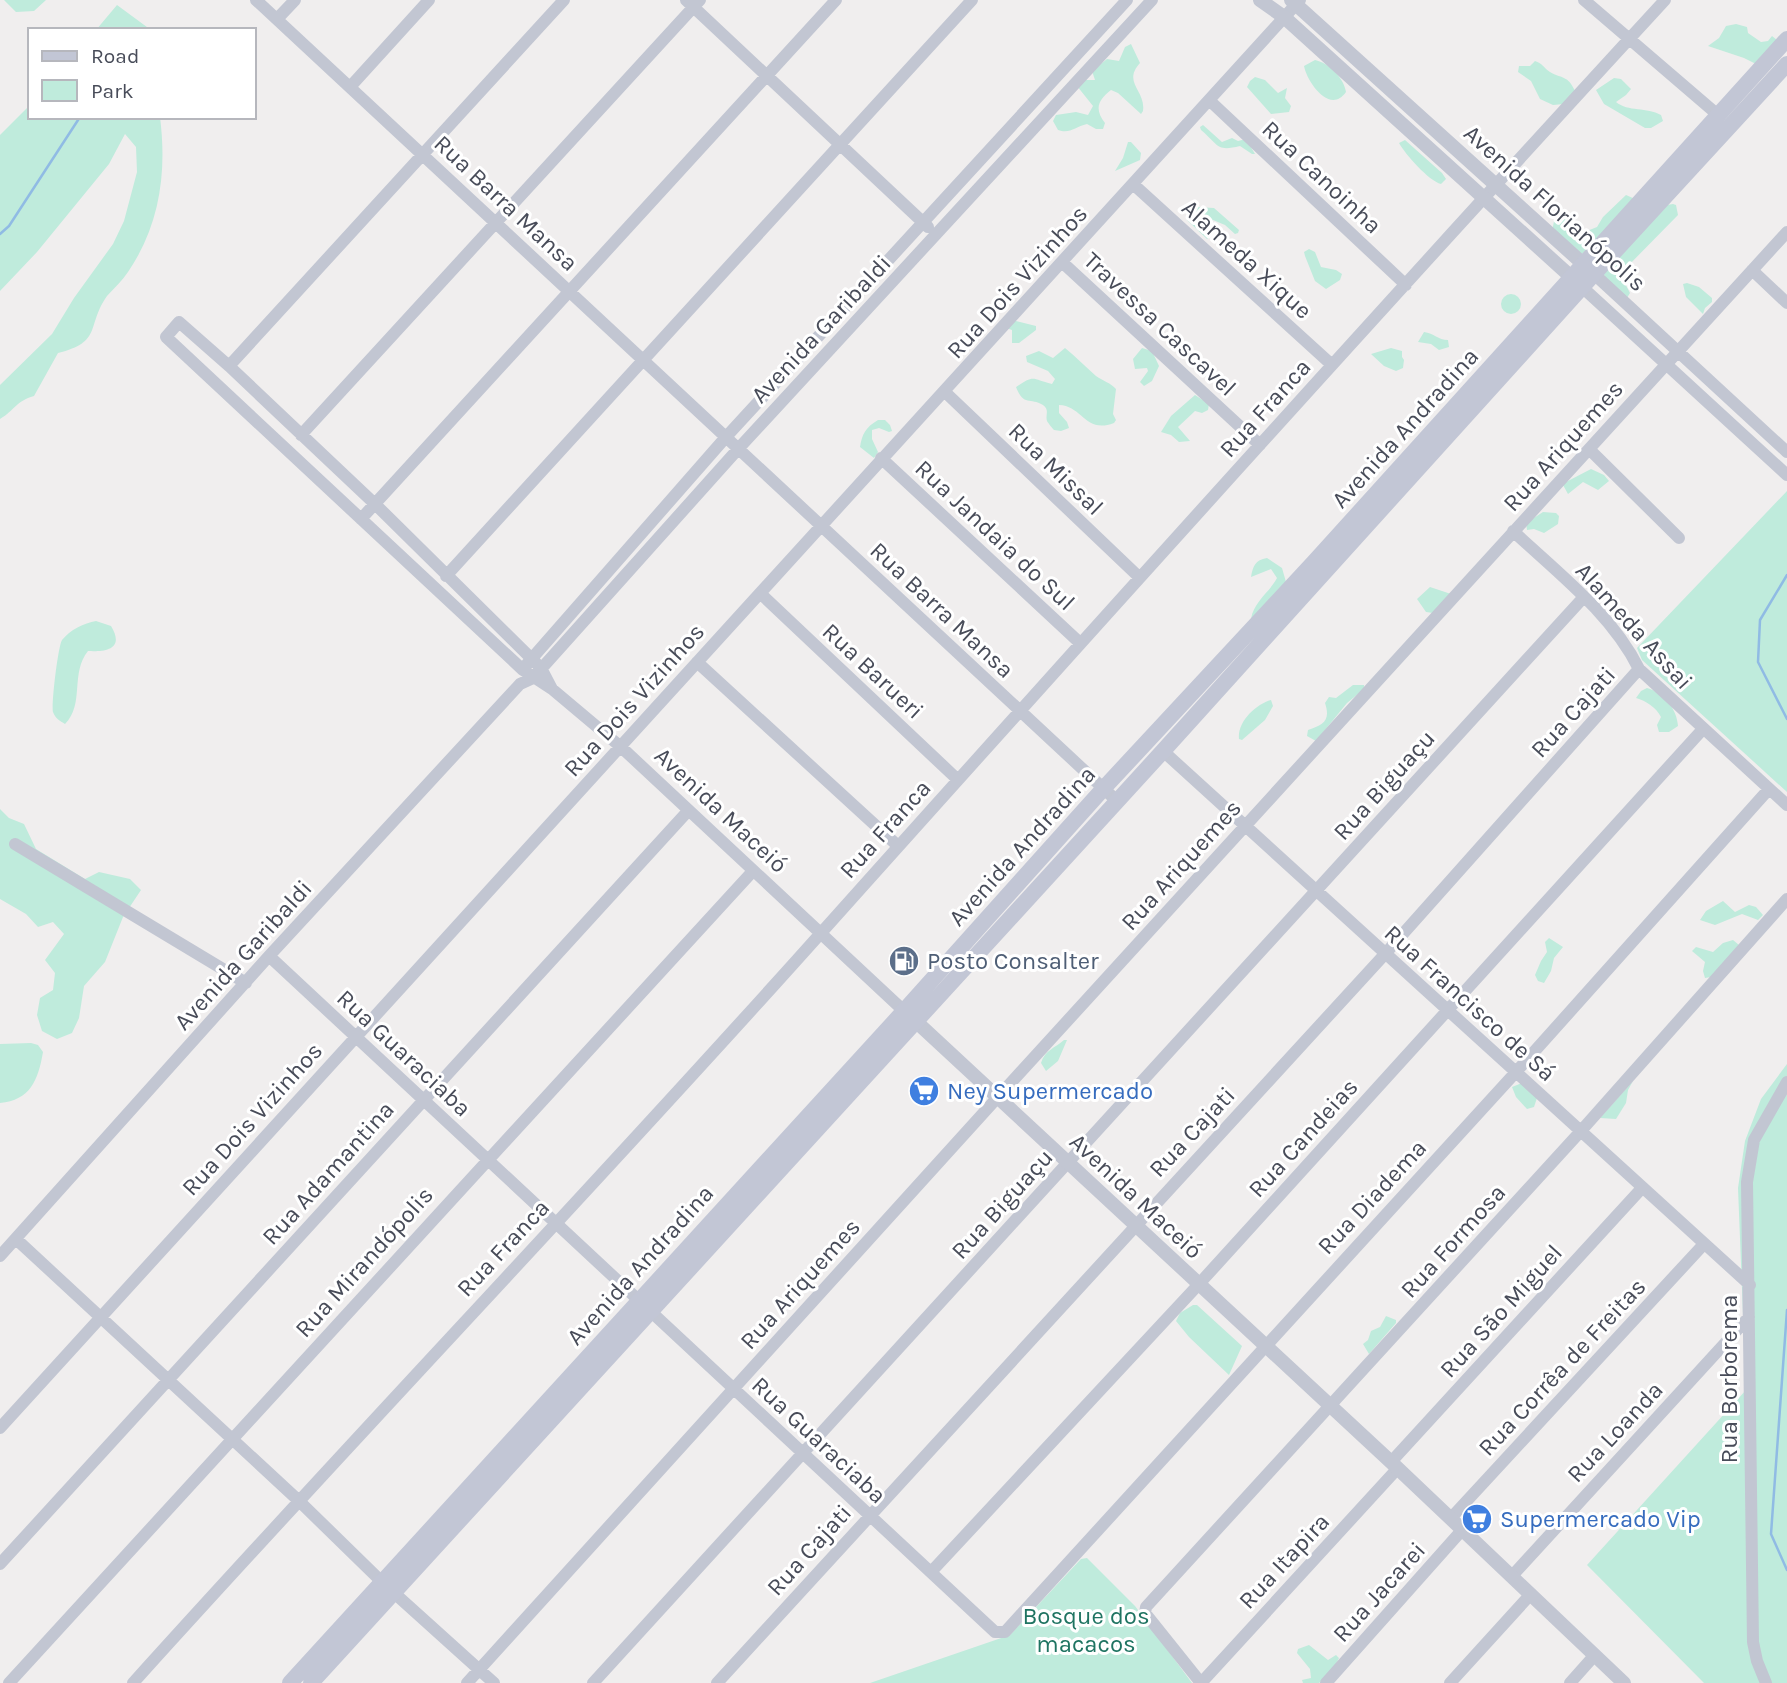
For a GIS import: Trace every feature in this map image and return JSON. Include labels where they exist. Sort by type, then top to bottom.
[{"type":"main road","name":"Avenida Andradina","points":[[311,1683],[388,1588],[645,1305],[910,1016],[1163,751],[1320,566],[1767,73],[1787,40]]},
{"type":"main road","name":"Avenida Andradina","points":[[1589,269],[1718,115],[1767,73],[1787,64]]},
{"type":"main road","name":"Avenida Andradina","points":[[910,1016],[1103,789],[1320,566]]},
{"type":"main road","name":"Avenida Andradina","points":[[290,1683],[388,1588]]},
{"type":"street","name":"Rua Barra Mansa","points":[[256,0],[1117,802]]},
{"type":"street","points":[[277,19],[295,0]]},
{"type":"street","points":[[350,87],[429,0]]},
{"type":"street","points":[[229,366],[564,0]]},
{"type":"street","points":[[361,519],[836,0]]},
{"type":"street","points":[[446,576],[972,0]]},
{"type":"street","name":"Avenida Garibaldi","points":[[0,1256],[520,684],[726,436],[1127,0]]},
{"type":"street","name":"Avenida Garibaldi","points":[[532,668],[1152,0]]},
{"type":"street","points":[[1260,0],[1284,17],[1576,282]]},
{"type":"street","points":[[1584,0],[1718,115]]},
{"type":"street","name":"Rua Franca","points":[[133,1683],[298,1500],[820,934],[1139,577],[1665,0]]},
{"type":"street","name":"Rua Dois Vizinhos","points":[[0,1428],[881,458],[1063,263],[1284,17],[1295,1]]},
{"type":"street","name":"Avenida Florianópolis","points":[[1295,1],[1787,452]]},
{"type":"street","points":[[302,435],[497,224],[693,2],[839,145],[937,234]]},
{"type":"street","name":"Rua Canoinha","points":[[1209,100],[1406,285]]},
{"type":"street","name":"Alameda Xique","points":[[1133,184],[1332,365]]},
{"type":"street","name":"Rua Ariquemes","points":[[467,1683],[1787,232]]},
{"type":"street","name":"Travessa Cascavel","points":[[1063,263],[1260,445]]},
{"type":"street","points":[[1752,270],[1787,303]]},
{"type":"street","name":"Avenida Florianópolis","points":[[1576,282],[1787,475]]},
{"type":"street","points":[[179,321],[376,505],[532,668],[361,519],[166,337],[179,321]]},
{"type":"street","name":"Rua Missal","points":[[945,392],[1139,577]]},
{"type":"street","points":[[1588,449],[1679,538]]},
{"type":"street","name":"Rua Jandaia do Sul","points":[[881,458],[1080,643]]},
{"type":"street","name":"Alameda Assai","points":[[1513,531],[1615,629],[1629,648],[1639,669],[1787,805]]},
{"type":"street","name":"Rua Barueri","points":[[760,593],[957,779]]},
{"type":"street","name":"Rua Biguaçu","points":[[593,1683],[1583,598]]},
{"type":"street","points":[[697,662],[898,846]]},
{"type":"street","name":"Avenida Maceió","points":[[532,668],[552,689],[621,747],[1395,1465],[1624,1683]]},
{"type":"street","name":"Rua Cajati","points":[[717,1683],[1385,954],[1639,669]]},
{"type":"street","name":"Rua Candeias","points":[[931,1572],[1199,1284],[1703,729]]},
{"type":"street","name":"Rua Francisco de Sá","points":[[1163,751],[1750,1285]]},
{"type":"street","name":"Rua Diadema","points":[[1005,1632],[1264,1345],[1516,1072],[1769,789]]},
{"type":"street","name":"Rua Adamantina","points":[[0,1564],[688,811]]},
{"type":"street","points":[[15,844],[246,983]]},
{"type":"street","name":"Rua Mirandópolis","points":[[9,1683],[752,871]]},
{"type":"street","name":"Rua Formosa","points":[[1201,1683],[1145,1613],[1146,1607],[1580,1132],[1787,899]]},
{"type":"street","name":"Rua Guaraciaba","points":[[270,956],[995,1632],[1005,1632]]},
{"type":"street","name":"Rua Borborema","points":[[1766,1683],[1752,1642],[1747,1182],[1754,1140],[1787,1082]]},
{"type":"street","name":"Rua São Miguel","points":[[1395,1465],[1642,1188]]},
{"type":"street","points":[[16,1239],[298,1500],[388,1588],[494,1683]]},
{"type":"street","name":"Rua Corrêa de Freitas","points":[[1451,1518],[1704,1244]]},
{"type":"street","name":"Rua Loanda","points":[[1512,1576],[1749,1317]]},
{"type":"street","name":"Rua Itapira","points":[[1201,1683],[1395,1465]]},
{"type":"street","name":"Rua Jacarei","points":[[1326,1683],[1463,1529]]},
{"type":"street","points":[[1450,1683],[1531,1594]]},
{"type":"street","points":[[1570,1683],[1594,1656]]},
{"type":"green space","points":[[4,0],[46,0],[34,11],[16,12]]},
{"type":"green space","points":[[117,5],[148,28],[98,28]]},
{"type":"green space","points":[[1736,24],[1747,27],[1748,33],[1761,42],[1768,41],[1772,36],[1777,40],[1756,64],[1708,46],[1719,38],[1726,26]]},
{"type":"green space","points":[[1131,44],[1140,63],[1133,76],[1143,104],[1141,114],[1111,90],[1099,105],[1099,113],[1105,123],[1103,129],[1087,124],[1069,131],[1058,130],[1053,121],[1056,115],[1076,112],[1088,115],[1093,106],[1077,86],[1085,80],[1095,80],[1092,71],[1107,59],[1119,61],[1125,47]]},
{"type":"green space","points":[[1315,60],[1330,68],[1339,77],[1346,92],[1340,98],[1326,98],[1314,87],[1304,66]]},
{"type":"green space","points":[[1535,61],[1567,80],[1572,86],[1575,91],[1564,104],[1553,105],[1540,99],[1531,81],[1518,72],[1519,66],[1530,66]]},
{"type":"green space","points":[[1255,77],[1265,80],[1278,93],[1287,88],[1285,98],[1291,106],[1289,112],[1271,114],[1247,87]]},
{"type":"green space","points":[[1614,78],[1621,79],[1631,89],[1616,102],[1661,115],[1663,121],[1651,128],[1645,128],[1604,104],[1596,90]]},
{"type":"green space","points":[[28,107],[28,119],[160,119],[162,158],[159,198],[147,236],[128,272],[107,296],[92,332],[82,344],[58,353],[34,396],[23,400],[0,419],[0,385],[52,334],[113,244],[124,221],[137,172],[136,147],[125,134],[109,164],[37,252],[0,291],[0,135]]},
{"type":"green space","points":[[1203,125],[1222,142],[1232,138],[1238,141],[1246,139],[1255,154],[1240,146],[1218,146],[1201,130]]},
{"type":"green space","points":[[1405,140],[1442,173],[1446,179],[1441,184],[1424,173],[1406,154],[1399,143]]},
{"type":"green space","points":[[1128,142],[1141,153],[1140,160],[1115,171],[1123,158]]},
{"type":"green space","points":[[1626,195],[1635,199],[1582,254],[1552,232],[1554,221],[1563,216],[1580,231],[1597,227],[1603,217]]},
{"type":"green space","points":[[1667,205],[1676,205],[1678,215],[1622,272],[1622,278],[1630,293],[1627,298],[1607,283],[1603,272]]},
{"type":"green space","points":[[1196,207],[1214,208],[1239,230],[1238,233],[1235,234],[1225,225],[1213,220],[1203,229],[1209,237],[1207,239],[1187,220]]},
{"type":"green space","points":[[1309,249],[1315,252],[1321,267],[1342,274],[1340,280],[1326,289],[1315,281],[1304,252]]},
{"type":"green space","points":[[1683,284],[1699,287],[1712,298],[1703,314],[1686,297]]},
{"type":"green space","points":[[1507,294],[1515,294],[1521,304],[1515,314],[1507,314],[1501,308],[1501,300]]},
{"type":"green space","points":[[1012,320],[1036,326],[1036,330],[1019,343],[1012,343],[1012,330],[1006,328]]},
{"type":"green space","points":[[1424,332],[1448,340],[1449,347],[1439,350],[1431,344],[1418,342]]},
{"type":"green space","points":[[1065,348],[1096,376],[1116,389],[1114,423],[1097,425],[1074,410],[1059,405],[1059,413],[1069,428],[1054,430],[1047,421],[1045,407],[1025,399],[1019,393],[1016,387],[1027,380],[1052,384],[1055,379],[1048,371],[1027,362],[1026,356],[1039,351],[1053,358]]},
{"type":"green space","points":[[1142,348],[1152,351],[1159,366],[1152,381],[1144,386],[1140,382],[1148,371],[1147,368],[1135,369],[1133,359]]},
{"type":"green space","points":[[1391,348],[1402,351],[1404,360],[1403,368],[1396,371],[1384,366],[1371,354]]},
{"type":"green space","points":[[1195,395],[1209,404],[1208,410],[1202,413],[1195,411],[1178,427],[1190,441],[1179,442],[1171,435],[1161,432],[1171,416]]},
{"type":"green space","points":[[878,420],[885,420],[892,431],[879,428],[872,430],[872,439],[878,452],[874,458],[860,447],[865,431]]},
{"type":"green space","points":[[1591,469],[1604,475],[1609,481],[1598,490],[1583,482],[1568,494],[1563,485]]},
{"type":"green space","points":[[1787,491],[1787,792],[1642,660],[1637,648]]},
{"type":"green space","points":[[1543,512],[1556,513],[1559,516],[1558,524],[1544,533],[1534,529],[1527,530],[1526,523]]},
{"type":"green space","points":[[1267,558],[1282,568],[1286,582],[1251,619],[1258,602],[1277,578],[1271,569],[1251,577],[1255,564]]},
{"type":"green space","points":[[1430,587],[1451,594],[1433,613],[1426,612],[1417,599]]},
{"type":"green space","points":[[96,621],[111,626],[115,634],[115,644],[107,650],[88,651],[80,669],[74,707],[65,724],[53,712],[60,645],[73,630]]},
{"type":"green space","points":[[1353,685],[1364,685],[1364,689],[1347,703],[1316,741],[1307,736],[1308,730],[1322,724],[1326,718],[1325,703],[1329,697],[1336,698]]},
{"type":"green space","points":[[1647,688],[1664,698],[1675,714],[1678,726],[1669,732],[1659,732],[1659,713],[1636,698]]},
{"type":"green space","points":[[1271,700],[1273,706],[1265,720],[1242,740],[1239,739],[1244,720],[1259,705]]},
{"type":"green space","points":[[0,809],[9,818],[24,824],[36,849],[85,879],[99,872],[130,879],[141,890],[123,917],[105,962],[84,986],[79,1018],[72,1033],[57,1039],[42,1031],[37,1015],[40,998],[53,990],[55,973],[45,960],[64,934],[53,922],[38,927],[26,914],[0,899]]},
{"type":"green space","points":[[1723,901],[1735,912],[1749,905],[1756,907],[1763,915],[1758,920],[1742,914],[1715,925],[1700,920],[1706,911]]},
{"type":"green space","points":[[1549,938],[1563,947],[1554,958],[1544,983],[1538,981],[1535,975],[1547,952],[1545,942]]},
{"type":"green space","points":[[1733,940],[1739,945],[1711,977],[1705,978],[1705,962],[1692,951],[1696,947],[1713,952],[1723,943]]},
{"type":"green space","points":[[1067,1040],[1058,1061],[1046,1071],[1041,1063],[1043,1059]]},
{"type":"green space","points":[[0,1044],[38,1045],[43,1052],[35,1080],[19,1098],[0,1103]]},
{"type":"green space","points":[[1787,1064],[1787,1683],[1704,1683],[1587,1565],[1746,1390],[1738,1188],[1745,1141],[1761,1099]]},
{"type":"green space","points":[[1633,1081],[1626,1103],[1616,1119],[1600,1118]]},
{"type":"green space","points":[[1522,1083],[1537,1098],[1534,1107],[1527,1109],[1516,1097],[1512,1087]]},
{"type":"green space","points":[[1197,1305],[1242,1346],[1229,1375],[1176,1321],[1180,1313]]},
{"type":"green space","points":[[1386,1316],[1396,1320],[1396,1323],[1369,1354],[1363,1344],[1368,1340],[1371,1331],[1380,1327]]},
{"type":"green space","name":"Bosque dos macacos","points":[[1087,1558],[1135,1606],[1192,1683],[870,1683],[1010,1635],[1081,1559]]},
{"type":"green space","points":[[1309,1645],[1328,1660],[1336,1655],[1339,1658],[1334,1668],[1319,1683],[1303,1683],[1302,1680],[1311,1678],[1310,1669],[1297,1653],[1298,1649]]},
{"type":"waterway","points":[[0,234],[9,226],[79,119]]},
{"type":"waterway","points":[[1787,575],[1760,620],[1758,662],[1787,719]]},
{"type":"waterway","points":[[1787,1310],[1771,1534],[1787,1570]]},
{"type":"place","name":"Posto Consalter","points":[[904,961]]},
{"type":"place","name":"Ney Supermercado","points":[[924,1091]]},
{"type":"place","name":"Supermercado Vip","points":[[1477,1519]]}]
